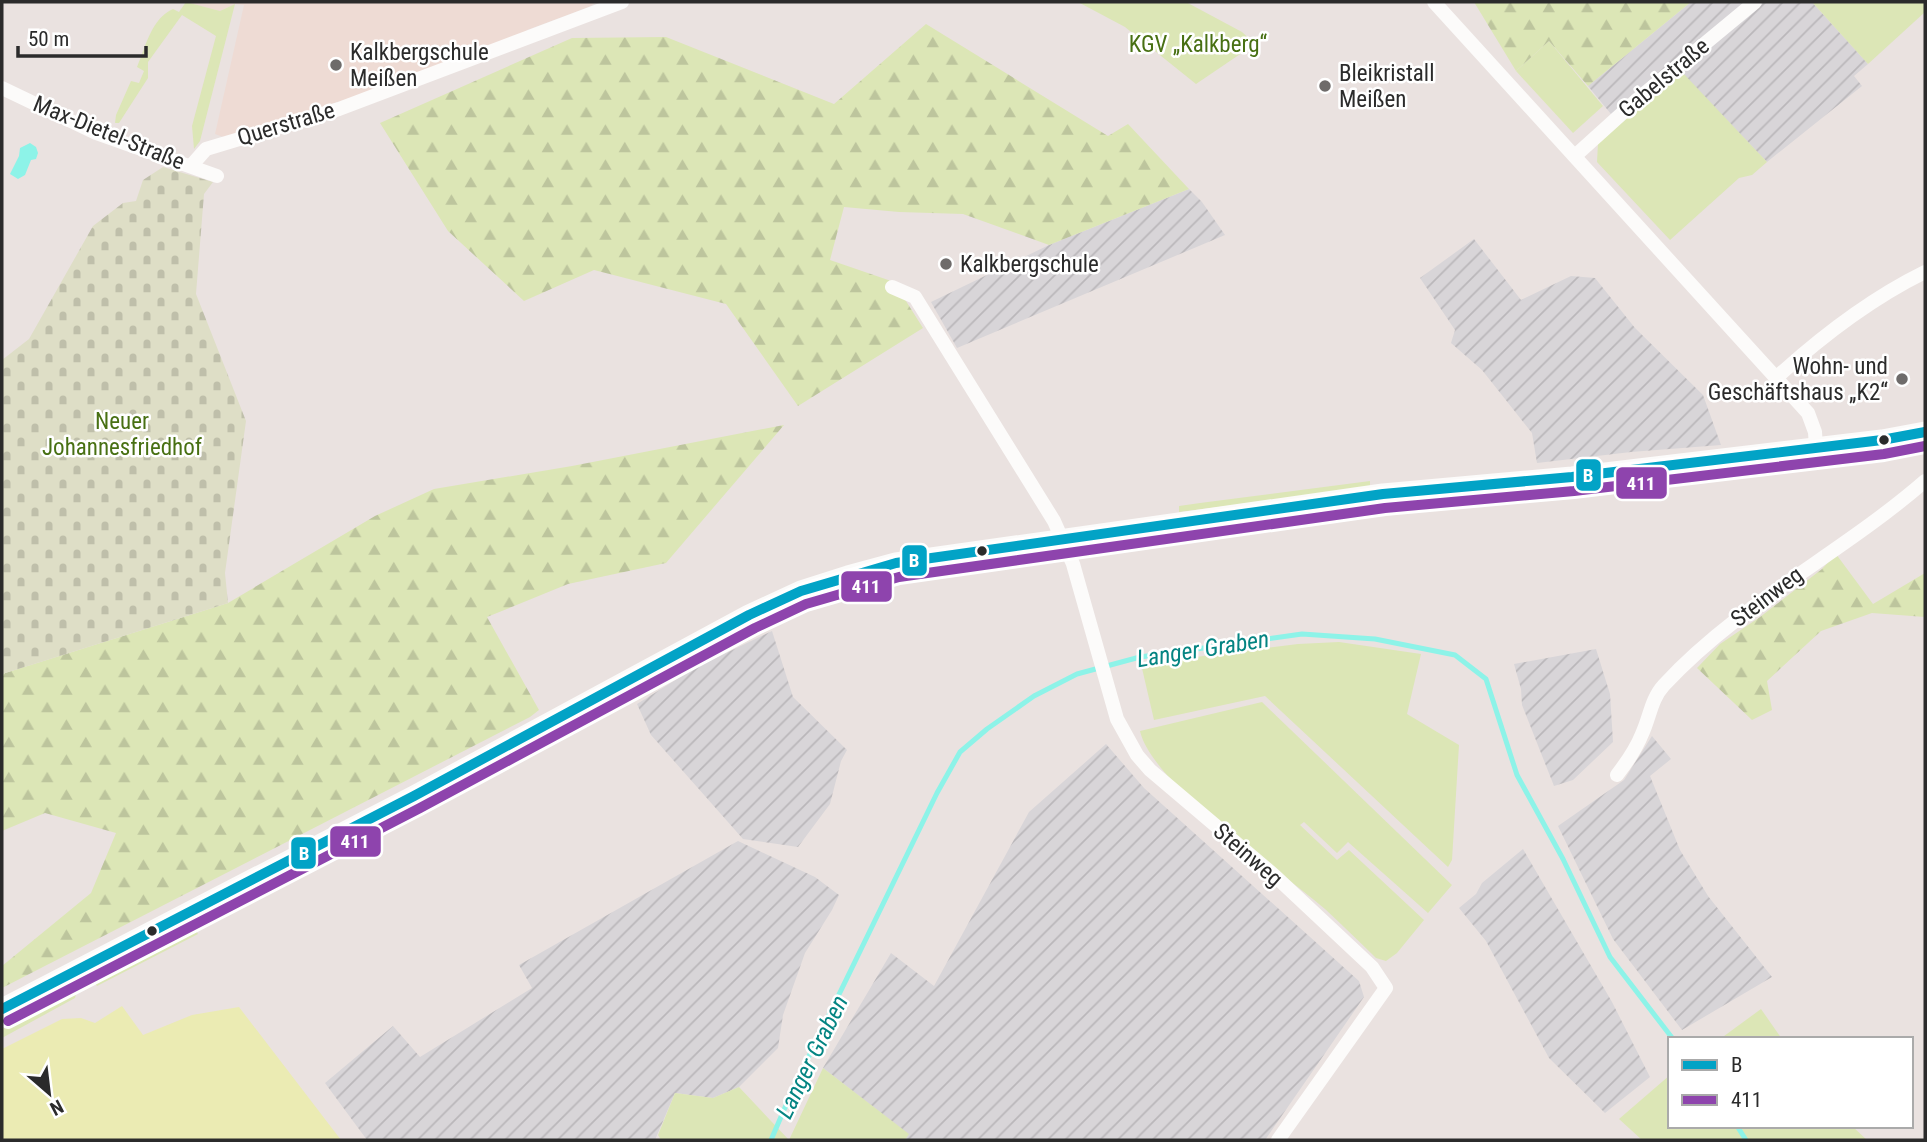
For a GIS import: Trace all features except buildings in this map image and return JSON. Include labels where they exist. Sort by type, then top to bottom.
[{"type":"street","name":"Querstraße","points":[[191,166],[206,149],[339,108],[622,2]]},
{"type":"street","points":[[1434,2],[1808,413],[1815,432],[1816,447]]},
{"type":"street","name":"Gabelstraße","points":[[1576,155],[1638,99],[1755,2]]},
{"type":"street","name":"Max-Dietel-Straße","points":[[2,88],[96,133],[217,176]]},
{"type":"street","points":[[1777,377],[1854,313],[1925,272]]},
{"type":"street","points":[[892,287],[915,297],[1063,539]]},
{"type":"street","points":[[2,1009],[414,796],[749,615],[801,591],[896,563],[1063,539],[1371,496],[1572,477],[1882,440],[1925,432]]},
{"type":"street","name":"Steinweg","points":[[1617,775],[1643,733],[1654,700],[1662,687],[1752,606],[1861,530],[1925,481]]},
{"type":"street","name":"Steinweg","points":[[1063,539],[1073,564],[1109,692],[1127,739],[1150,770],[1275,876],[1353,948],[1372,967],[1385,988],[1278,1140]]},
{"type":"shaded area","name":"Kalkbergschule Meißen","points":[[184,2],[596,2],[527,30],[526,33],[356,96],[226,138],[215,134],[244,5],[235,4],[220,11]]},
{"type":"shaded area","points":[[1691,2],[1812,2],[1868,64],[1854,76],[1862,86],[1767,162],[1681,72],[1620,125],[1588,86]]},
{"type":"shaded area","points":[[1189,189],[1202,202],[1225,235],[957,348],[931,302],[1049,245]]},
{"type":"shaded area","points":[[1474,239],[1521,300],[1571,276],[1595,278],[1635,328],[1703,395],[1721,445],[1537,463],[1532,433],[1482,370],[1451,343],[1455,330],[1420,278]]},
{"type":"shaded area","points":[[772,631],[793,697],[847,750],[841,761],[830,804],[798,847],[743,839],[651,735],[637,704],[693,669]]},
{"type":"shaded area","points":[[1596,649],[1610,694],[1613,742],[1573,780],[1554,786],[1522,705],[1514,664]]},
{"type":"shaded area","points":[[1652,736],[1671,759],[1650,776],[1680,850],[1708,896],[1772,977],[1682,1030],[1613,939],[1558,826],[1624,780]]},
{"type":"shaded area","points":[[1106,744],[1144,788],[1359,981],[1364,997],[1265,1140],[905,1140],[908,1134],[823,1068],[891,953],[934,986],[1029,812]]},
{"type":"shaded area","points":[[738,841],[815,877],[839,895],[805,953],[783,1015],[778,1048],[739,1087],[713,1098],[675,1093],[655,1140],[367,1140],[325,1083],[393,1026],[420,1057],[532,988],[519,965]]},
{"type":"shaded area","points":[[1523,849],[1612,1002],[1650,1077],[1605,1113],[1549,1058],[1486,941],[1459,908],[1476,894],[1482,883]]},
{"type":"green space","points":[[186,2],[220,11],[235,4],[200,141],[194,149],[192,126],[216,36],[182,15],[148,62],[148,78],[119,123],[115,123],[131,81],[139,83],[144,71],[137,67],[154,26],[173,9],[179,12]]},
{"type":"green space","name":"KGV „Kalkberg“","points":[[1078,2],[1186,2],[1242,32],[1255,44],[1196,84],[1125,27]]},
{"type":"green space","points":[[1474,2],[1691,2],[1588,86],[1549,41],[1516,71]]},
{"type":"green space","points":[[1812,2],[1925,2],[1925,12],[1868,64]]},
{"type":"green space","points":[[926,24],[1108,136],[1128,124],[1189,189],[1049,245],[963,214],[844,207],[830,260],[894,282],[923,328],[798,406],[726,304],[594,270],[524,301],[448,231],[380,123],[572,38],[666,37],[834,104]]},
{"type":"green space","points":[[1549,41],[1603,106],[1573,133],[1516,71]]},
{"type":"green space","points":[[1681,71],[1767,162],[1752,175],[1739,178],[1670,240],[1597,162],[1598,143]]},
{"type":"green space","name":"Neuer Johannesfriedhof","points":[[163,167],[213,182],[204,194],[196,294],[246,421],[225,573],[228,603],[2,674],[2,360],[29,339],[93,226],[123,203],[136,201],[143,180]]},
{"type":"green space","points":[[784,425],[666,563],[568,584],[487,617],[539,710],[530,717],[2,988],[2,966],[91,893],[116,833],[45,813],[2,831],[2,674],[228,603],[375,516],[434,489],[572,466]]},
{"type":"green space","points":[[1370,481],[1370,488],[1179,512],[1179,506]]},
{"type":"green space","points":[[1836,554],[1873,604],[1925,573],[1925,617],[1872,613],[1821,631],[1767,681],[1772,710],[1752,720],[1697,668],[1720,644],[1822,569]]},
{"type":"green space","points":[[955,568],[956,574],[862,590],[863,586]]},
{"type":"green space","points":[[767,621],[769,626],[668,678],[544,748],[544,742]]},
{"type":"green space","points":[[1339,642],[1421,654],[1407,714],[1459,745],[1452,860],[1448,867],[1265,696],[1154,720],[1141,664],[1298,644]]},
{"type":"green space","points":[[1262,702],[1452,885],[1428,913],[1348,842],[1337,853],[1304,822],[1300,825],[1337,860],[1349,850],[1424,920],[1397,953],[1386,961],[1376,958],[1325,909],[1192,801],[1150,752],[1140,731]]},
{"type":"green space","points":[[520,755],[523,760],[440,806],[441,799]]},
{"type":"green space","points":[[194,927],[198,934],[97,986],[93,980]]},
{"type":"green space","points":[[72,989],[76,994],[75,998],[2,1038],[2,1019],[41,1000]]},
{"type":"green space","points":[[122,1006],[143,1035],[192,1015],[239,1007],[341,1140],[2,1140],[2,1049],[62,1019],[81,1018],[95,1023]]},
{"type":"green space","points":[[1761,1009],[1781,1037],[1723,1037]]},
{"type":"green space","points":[[823,1068],[909,1134],[905,1140],[789,1140]]},
{"type":"green space","points":[[1668,1077],[1668,1128],[1854,1128],[1867,1140],[1642,1140],[1619,1119]]},
{"type":"green space","points":[[739,1087],[789,1140],[661,1140],[658,1135],[675,1093],[713,1098]]},
{"type":"water","points":[[30,143],[36,147],[36,159],[31,160],[25,175],[18,179],[10,174],[20,148]]},
{"type":"waterway","name":"Langer Graben","points":[[771,1140],[793,1089],[937,793],[960,752],[1034,696],[1077,674],[1140,657],[1302,634],[1375,639],[1455,655],[1486,679],[1517,775],[1563,859],[1610,957],[1671,1037]]},
{"type":"waterway","name":"Langer Graben","points":[[1738,1128],[1746,1140]]},
{"type":"transit line","name":"B","points":[[2,1009],[414,796],[749,615],[801,591],[896,563],[1383,494],[1572,477],[1882,440],[1925,432]]},
{"type":"transit line","name":"411","points":[[8,1021],[420,808],[755,628],[806,604],[899,577],[1385,508],[1574,491],[1884,454],[1925,446]]},
{"type":"place","name":"Kalkbergschule Meißen","points":[[336,65]]},
{"type":"place","name":"Bleikristall Meißen","points":[[1325,86]]},
{"type":"place","name":"Kalkbergschule","points":[[946,264]]},
{"type":"place","name":"Wohn- und Geschäftshaus „K2“","points":[[1902,379]]}]
